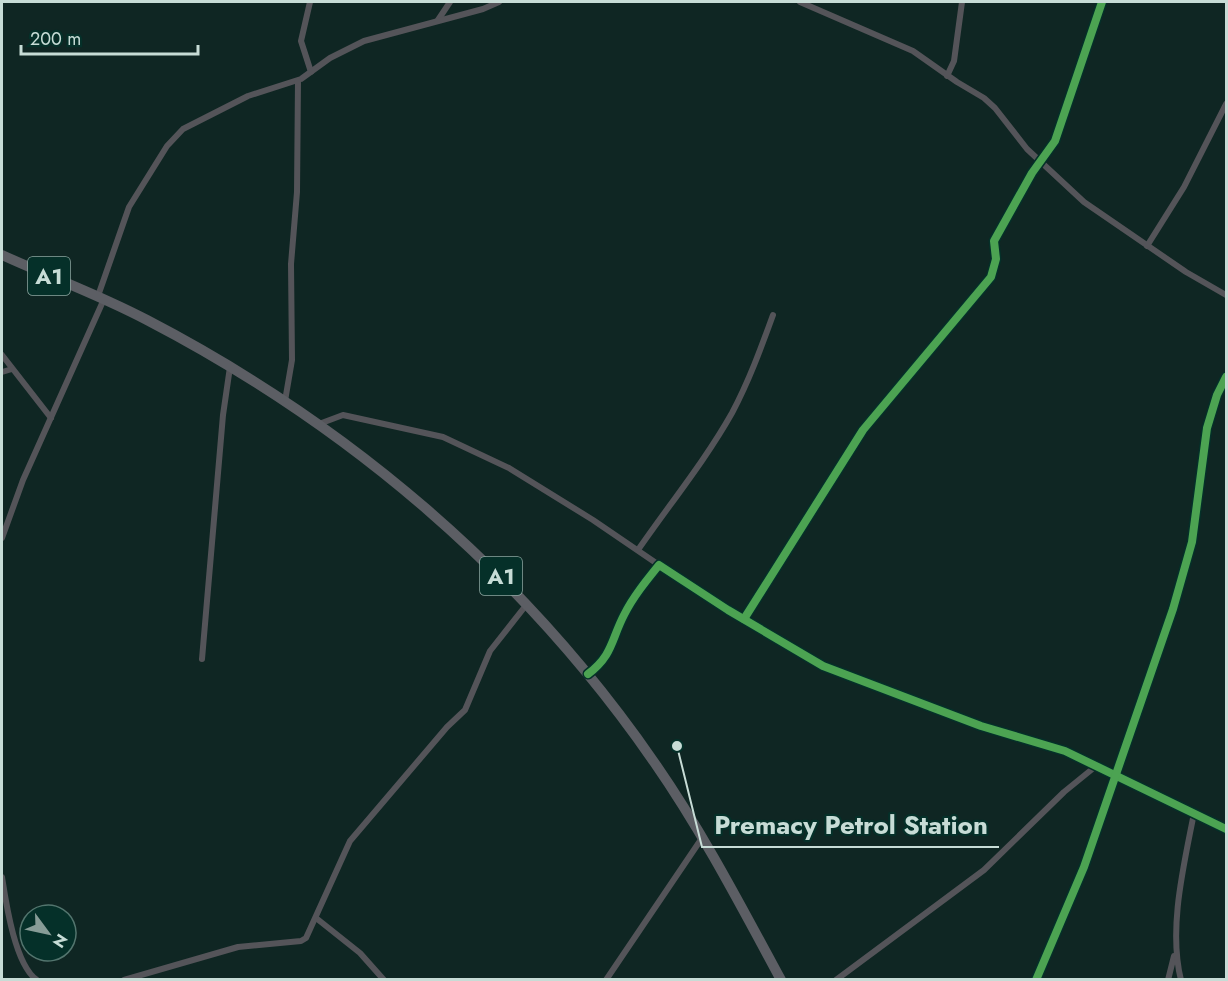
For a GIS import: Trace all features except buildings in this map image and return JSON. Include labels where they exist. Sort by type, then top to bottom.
[{"type":"highway","name":"A1","points":[[2,255],[101,297],[230,366],[319,424],[424,505],[528,603],[588,674],[654,762],[702,838],[781,980]]},
{"type":"street","points":[[310,2],[301,42],[311,72]]},
{"type":"street","points":[[438,20],[450,2]]},
{"type":"street","points":[[2,534],[101,297],[127,213],[174,138],[194,121],[275,85],[298,81],[347,49],[364,41],[483,9],[500,2]]},
{"type":"street","points":[[802,2],[914,51],[947,76],[990,103],[1040,163],[1084,202],[1147,246],[1227,295]]},
{"type":"street","points":[[947,76],[955,55],[962,2]]},
{"type":"street","points":[[744,619],[863,430],[943,332],[984,288],[995,268],[994,245],[997,235],[1060,130],[1079,63],[1102,2]]},
{"type":"street","points":[[285,401],[290,383],[292,360],[291,264],[297,202],[298,81]]},
{"type":"street","points":[[1147,246],[1184,187],[1227,104]]},
{"type":"street","points":[[638,550],[709,450],[732,412],[759,355],[773,315]]},
{"type":"street","points":[[2,354],[51,418]]},
{"type":"street","points":[[202,659],[223,415],[230,366]]},
{"type":"street","points":[[2,372],[12,369]]},
{"type":"street","points":[[1036,980],[1056,928],[1077,885],[1184,574],[1196,515],[1207,428],[1212,409],[1227,377]]},
{"type":"street","points":[[319,424],[343,415],[443,437],[509,468],[798,652],[840,673],[981,726],[1051,746],[1116,774],[1227,829]]},
{"type":"street","points":[[588,674],[609,656],[618,627],[631,603],[659,565]]},
{"type":"street","points":[[124,980],[238,946],[301,941],[308,935],[350,841],[447,727],[465,710],[490,651],[528,603]]},
{"type":"street","points":[[836,980],[984,870],[1064,792],[1096,766]]},
{"type":"street","points":[[1168,980],[1175,953],[1184,870],[1194,813]]},
{"type":"street","points":[[606,980],[702,838]]},
{"type":"street","points":[[2,877],[21,956],[27,970],[37,980]]},
{"type":"street","points":[[316,918],[360,953],[384,980]]},
{"type":"street","points":[[1175,953],[1181,980]]},
{"type":"cycle path","points":[[744,619],[863,430],[991,277],[996,259],[994,241],[1032,173],[1055,141],[1102,2]]},
{"type":"cycle path","points":[[1036,980],[1084,867],[1173,609],[1192,542],[1207,428],[1217,395],[1226,377]]},
{"type":"cycle path","points":[[588,674],[607,654],[628,608],[659,565],[728,610],[823,666],[981,726],[1065,751],[1226,829]]},
{"type":"place","name":"Premacy Petrol Station","points":[[677,746]]}]
